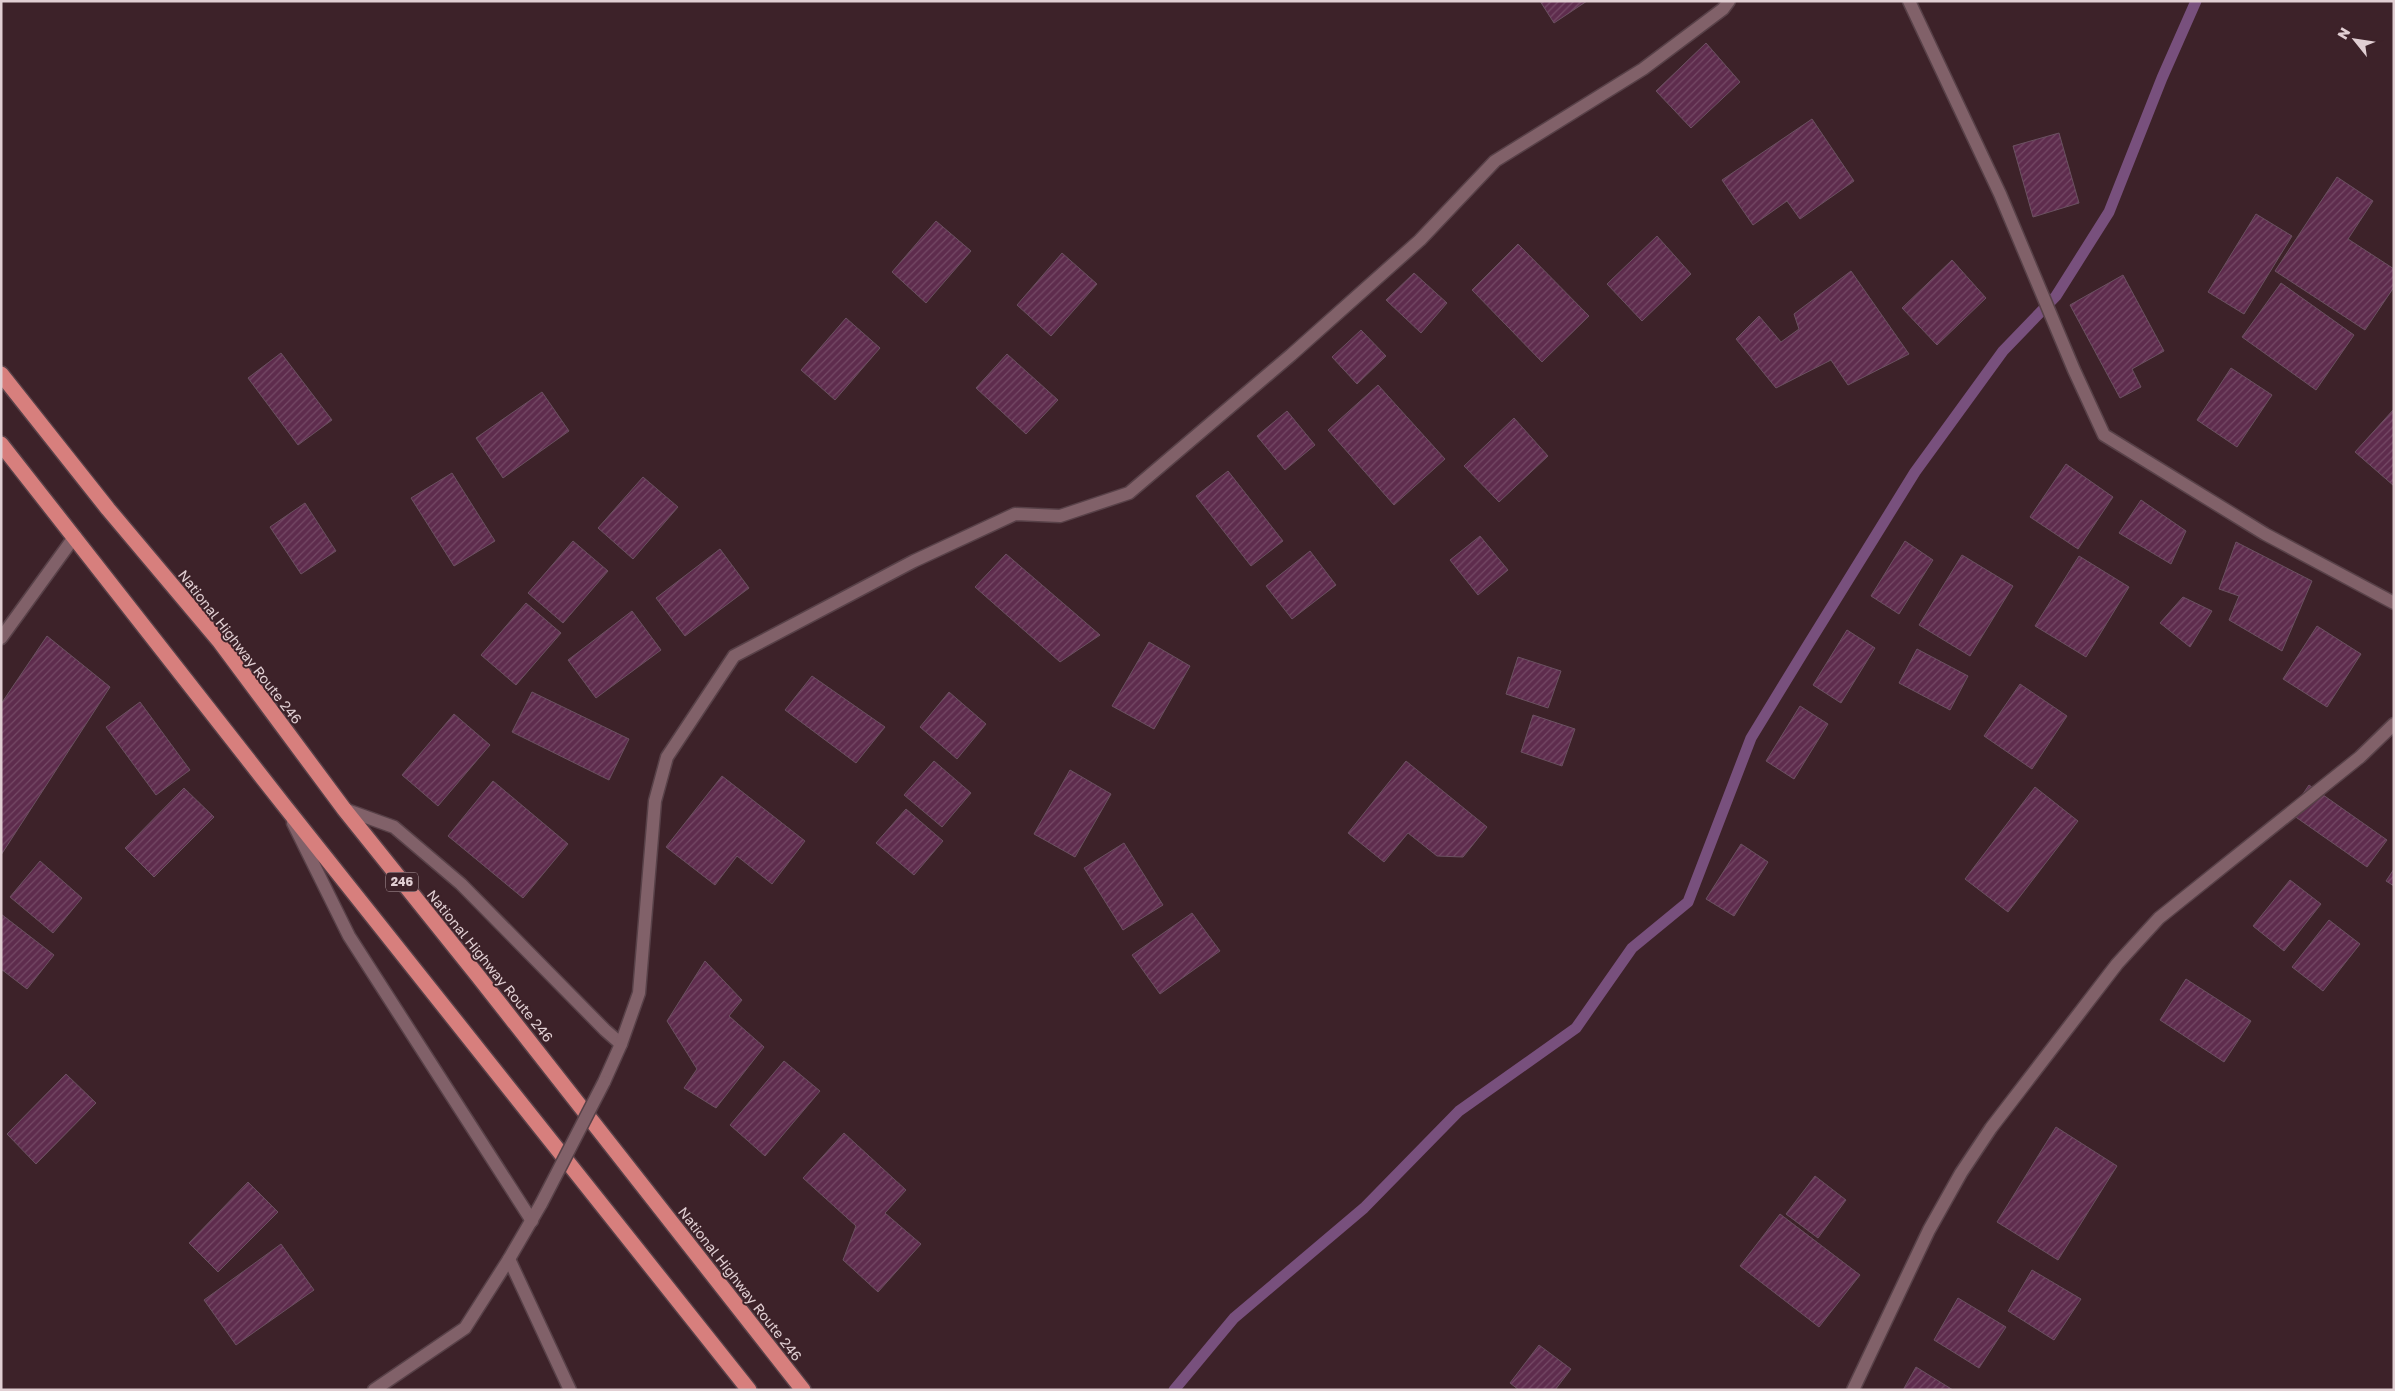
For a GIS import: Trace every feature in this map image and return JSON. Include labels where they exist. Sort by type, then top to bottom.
[{"type":"highway","name":"National Highway Route 246","points":[[1,374],[108,509],[220,642],[344,809],[478,976],[803,1390]]},
{"type":"highway","points":[[1,444],[75,536],[283,804],[749,1390]]},
{"type":"street","points":[[374,1390],[465,1328],[510,1259],[532,1221],[604,1082],[621,1044],[639,993],[655,801],[667,757],[734,656],[914,561],[1014,514],[1060,516],[1129,493],[1291,355],[1420,240],[1495,161],[1643,69],[1723,9],[1729,1]]},
{"type":"street","points":[[1909,1],[2000,194],[2074,370],[2104,435],[2265,534],[2394,603]]},
{"type":"street","points":[[1,638],[75,536]]},
{"type":"street","points":[[1853,1390],[1929,1230],[1961,1173],[1991,1128],[2116,964],[2159,918],[2360,757],[2394,724]]},
{"type":"street","points":[[283,804],[349,936],[532,1221]]},
{"type":"street","points":[[344,809],[394,827],[461,884],[621,1044]]},
{"type":"street","points":[[510,1259],[570,1390]]},
{"type":"building","points":[[1540,1],[1587,1],[1554,23]]},
{"type":"building","points":[[1706,43],[1740,82],[1691,128],[1656,91]]},
{"type":"building","points":[[1812,119],[1854,181],[1800,219],[1787,201],[1753,225],[1722,180]]},
{"type":"building","points":[[2059,133],[2079,203],[2033,217],[2013,146]]},
{"type":"building","points":[[2337,177],[2373,201],[2348,239],[2394,269],[2394,287],[2365,330],[2275,271]]},
{"type":"building","points":[[2256,214],[2292,236],[2244,314],[2208,292]]},
{"type":"building","points":[[936,221],[971,251],[926,303],[892,272]]},
{"type":"building","points":[[1657,236],[1691,274],[1642,321],[1607,284]]},
{"type":"building","points":[[1518,244],[1589,316],[1542,362],[1472,290]]},
{"type":"building","points":[[1062,253],[1097,284],[1051,336],[1017,305]]},
{"type":"building","points":[[1952,260],[1986,298],[1937,345],[1902,308]]},
{"type":"building","points":[[1851,271],[1909,354],[1848,385],[1831,360],[1776,388],[1736,339],[1759,316],[1781,342],[1799,329],[1794,314]]},
{"type":"building","points":[[1414,273],[1447,303],[1421,333],[1386,300]]},
{"type":"building","points":[[2123,275],[2164,351],[2132,369],[2141,387],[2120,398],[2070,305]]},
{"type":"building","points":[[2281,283],[2354,335],[2316,390],[2242,337]]},
{"type":"building","points":[[846,318],[880,348],[835,400],[801,370]]},
{"type":"building","points":[[1361,330],[1386,356],[1357,384],[1332,357]]},
{"type":"building","points":[[281,353],[332,420],[298,445],[248,378]]},
{"type":"building","points":[[1007,354],[1058,400],[1026,434],[976,388]]},
{"type":"building","points":[[2231,368],[2272,395],[2237,447],[2197,420]]},
{"type":"building","points":[[1378,385],[1445,459],[1394,505],[1328,430]]},
{"type":"building","points":[[542,392],[569,431],[503,478],[476,438]]},
{"type":"building","points":[[2394,409],[2394,486],[2355,452]]},
{"type":"building","points":[[1287,411],[1315,445],[1285,470],[1257,436]]},
{"type":"building","points":[[1514,418],[1548,456],[1499,502],[1464,466]]},
{"type":"building","points":[[2066,464],[2113,497],[2078,549],[2030,517]]},
{"type":"building","points":[[1228,471],[1283,541],[1251,566],[1196,496]]},
{"type":"building","points":[[452,473],[495,541],[454,566],[411,498]]},
{"type":"building","points":[[643,477],[678,507],[633,559],[598,528]]},
{"type":"building","points":[[2141,500],[2186,531],[2171,564],[2119,533]]},
{"type":"building","points":[[305,503],[336,551],[301,574],[270,527]]},
{"type":"building","points":[[1480,536],[1508,570],[1478,595],[1450,560]]},
{"type":"building","points":[[573,541],[608,571],[563,623],[528,593]]},
{"type":"building","points":[[1905,541],[1933,560],[1899,614],[1871,596]]},
{"type":"building","points":[[2236,542],[2312,581],[2282,651],[2229,620],[2239,596],[2219,589]]},
{"type":"building","points":[[720,549],[749,588],[685,636],[656,598]]},
{"type":"building","points":[[1310,551],[1336,585],[1292,619],[1266,586]]},
{"type":"building","points":[[1006,554],[1100,635],[1060,662],[975,587]]},
{"type":"building","points":[[1962,555],[2013,586],[1970,656],[1919,625]]},
{"type":"building","points":[[2079,556],[2129,587],[2086,657],[2035,626]]},
{"type":"building","points":[[2183,597],[2212,611],[2190,647],[2160,623]]},
{"type":"building","points":[[526,603],[561,633],[516,685],[481,655]]},
{"type":"building","points":[[632,611],[661,650],[596,698],[568,660]]},
{"type":"building","points":[[2317,626],[2361,654],[2327,707],[2283,679]]},
{"type":"building","points":[[1847,630],[1875,648],[1841,703],[1813,685]]},
{"type":"building","points":[[47,636],[110,687],[1,855],[1,704]]},
{"type":"building","points":[[1149,642],[1190,666],[1154,729],[1112,706]]},
{"type":"building","points":[[1917,649],[1968,676],[1950,710],[1899,683]]},
{"type":"building","points":[[1518,657],[1561,671],[1548,708],[1506,694]]},
{"type":"building","points":[[812,676],[885,727],[856,763],[785,710]]},
{"type":"building","points":[[2020,684],[2067,716],[2032,769],[1984,736]]},
{"type":"building","points":[[532,692],[629,739],[609,780],[512,732]]},
{"type":"building","points":[[949,692],[986,724],[957,759],[920,727]]},
{"type":"building","points":[[140,702],[190,770],[156,795],[106,727]]},
{"type":"building","points":[[1800,706],[1828,724],[1794,779],[1766,761]]},
{"type":"building","points":[[454,714],[490,745],[438,806],[402,775]]},
{"type":"building","points":[[1533,715],[1575,729],[1562,766],[1521,752]]},
{"type":"building","points":[[934,761],[971,793],[942,827],[904,795]]},
{"type":"building","points":[[1406,761],[1487,827],[1463,857],[1437,856],[1408,833],[1384,862],[1348,833]]},
{"type":"building","points":[[1070,770],[1111,794],[1075,857],[1034,834]]},
{"type":"building","points":[[722,776],[805,841],[772,884],[737,856],[715,885],[666,847]]},
{"type":"building","points":[[493,781],[568,844],[523,898],[448,836]]},
{"type":"building","points":[[2309,785],[2387,840],[2367,867],[2290,813]]},
{"type":"building","points":[[2035,787],[2078,821],[2008,912],[1965,879]]},
{"type":"building","points":[[184,788],[214,817],[154,877],[125,848]]},
{"type":"building","points":[[906,809],[943,841],[914,875],[876,843]]},
{"type":"building","points":[[1124,843],[1163,905],[1123,930],[1084,868]]},
{"type":"building","points":[[1741,844],[1768,862],[1734,916],[1706,899]]},
{"type":"building","points":[[40,861],[82,898],[53,933],[10,897]]},
{"type":"building","points":[[2394,869],[2394,886],[2386,881]]},
{"type":"building","points":[[2290,880],[2321,904],[2284,951],[2253,926]]},
{"type":"building","points":[[1192,913],[1220,951],[1160,994],[1132,955]]},
{"type":"building","points":[[1,914],[54,955],[27,989],[1,969]]},
{"type":"building","points":[[2329,920],[2360,944],[2323,991],[2292,967]]},
{"type":"building","points":[[705,961],[742,1000],[729,1016],[764,1047],[716,1108],[684,1088],[697,1069],[667,1021]]},
{"type":"building","points":[[2186,979],[2251,1021],[2224,1062],[2160,1020]]},
{"type":"building","points":[[784,1061],[820,1091],[765,1156],[730,1125]]},
{"type":"building","points":[[66,1074],[96,1103],[36,1164],[7,1134]]},
{"type":"building","points":[[2056,1127],[2117,1166],[2058,1260],[1997,1222]]},
{"type":"building","points":[[844,1133],[906,1190],[885,1213],[921,1244],[878,1292],[843,1260],[856,1226],[803,1178]]},
{"type":"building","points":[[1815,1176],[1846,1200],[1818,1238],[1786,1214]]},
{"type":"building","points":[[248,1182],[278,1212],[218,1272],[189,1243]]},
{"type":"building","points":[[1780,1214],[1860,1275],[1819,1327],[1740,1266]]},
{"type":"building","points":[[281,1244],[314,1290],[236,1345],[204,1300]]},
{"type":"building","points":[[2032,1270],[2081,1299],[2054,1340],[2008,1311]]},
{"type":"building","points":[[1958,1298],[2006,1327],[1979,1368],[1934,1340]]},
{"type":"building","points":[[1539,1345],[1571,1369],[1555,1390],[1519,1390],[1510,1383]]},
{"type":"building","points":[[1916,1367],[1953,1390],[1903,1390]]},
{"type":"waterway","points":[[1174,1390],[1234,1318],[1364,1208],[1459,1111],[1576,1028],[1632,948],[1688,902],[1751,738],[1915,472],[2003,351],[2056,296],[2109,212],[2162,78],[2196,1]]}]
